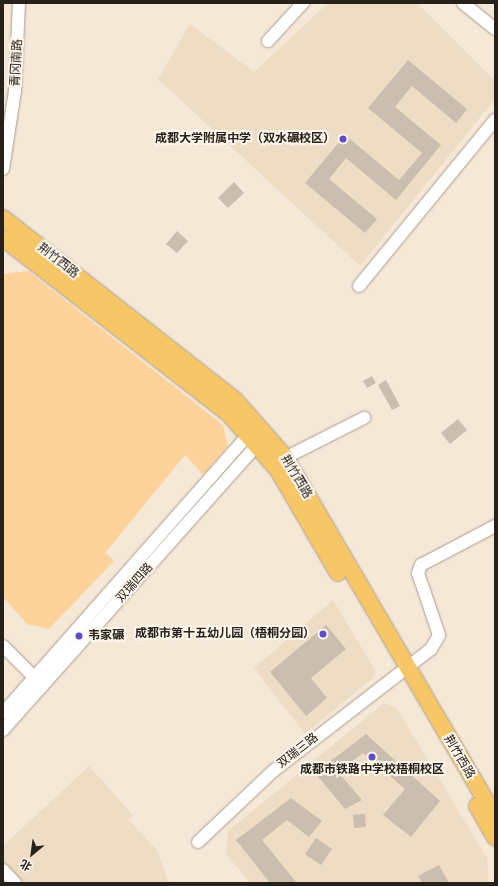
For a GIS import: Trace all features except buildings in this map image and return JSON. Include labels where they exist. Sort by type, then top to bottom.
[{"type":"main road","name":"荆竹西路","points":[[3,218],[235,400],[401,670],[495,817]]},
{"type":"main road","name":"荆竹西路","points":[[3,238],[285,458],[401,670],[495,837]]},
{"type":"street","name":"青冈南路","points":[[3,169],[15,90],[19,3]]},
{"type":"street","points":[[268,41],[304,3]]},
{"type":"street","points":[[463,3],[495,29]]},
{"type":"street","points":[[359,286],[495,120]]},
{"type":"street","points":[[285,458],[364,418]]},
{"type":"street","name":"双瑞四路","points":[[3,730],[39,682],[257,435]]},
{"type":"street","name":"双瑞三路","points":[[198,842],[272,772],[401,670],[431,649],[439,635],[418,574],[421,565],[495,526]]},
{"type":"street","points":[[3,646],[39,682]]},
{"type":"street","name":"双瑞四路","points":[[3,713],[39,682]]},
{"type":"street","points":[[3,870],[15,883]]},
{"type":"shaded area","name":"成都大学附属中学（双水碾校区）","points":[[328,3],[417,3],[495,81],[495,99],[360,266],[158,79],[190,24],[254,72]]},
{"type":"shaded area","points":[[28,271],[223,425],[228,446],[203,475],[185,455],[105,553],[114,561],[49,629],[27,624],[3,597],[3,274]]},
{"type":"shaded area","name":"成都市第十五幼儿园（梧桐分园）","points":[[333,600],[375,670],[374,677],[305,734],[254,668]]},
{"type":"shaded area","name":"成都市铁路中学校梧桐校区","points":[[384,703],[396,707],[487,858],[489,883],[250,883],[226,854],[228,831]]},
{"type":"shaded area","points":[[89,766],[133,815],[129,820],[157,850],[169,883],[3,883],[3,846]]},
{"type":"place","name":"成都大学附属中学（双水碾校区）","points":[[343,139]]},
{"type":"place","name":"成都市第十五幼儿园（梧桐分园）","points":[[323,634]]},
{"type":"place","name":"韦家碾","points":[[79,636]]},
{"type":"place","name":"成都市铁路中学校梧桐校区","points":[[372,757]]}]
